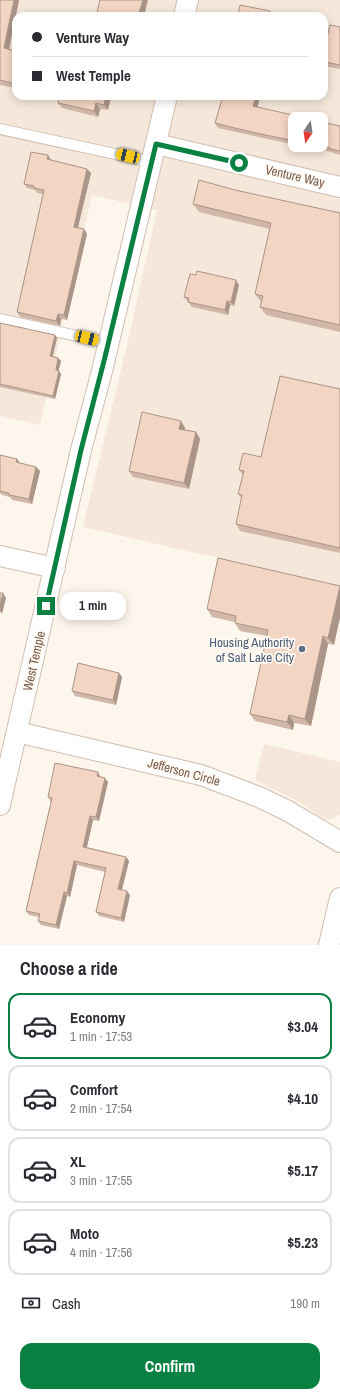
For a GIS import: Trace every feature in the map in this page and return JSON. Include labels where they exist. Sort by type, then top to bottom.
[{"type":"street","points":[[185,12],[188,0]]},
{"type":"street","name":"West Temple","points":[[0,805],[81,450],[109,343],[166,100]]},
{"type":"street","name":"Venture Way","points":[[154,153],[340,187]]},
{"type":"street","points":[[0,556],[55,568]]},
{"type":"street","name":"Jefferson Circle","points":[[17,732],[177,768],[208,777],[270,802],[340,842]]},
{"type":"street","points":[[329,945],[340,898]]},
{"type":"lane","points":[[0,130],[154,153]]},
{"type":"lane","points":[[0,319],[109,343]]},
{"type":"shaded area","points":[[0,0],[340,0],[340,592],[222,559],[83,527],[128,341],[157,210],[92,195],[40,425],[0,416]]},
{"type":"shaded area","points":[[264,744],[340,762],[340,814],[330,820],[324,819],[297,801],[255,780]]},
{"type":"building","points":[[0,0],[14,0],[4,48],[12,50],[12,83],[0,80]]},
{"type":"building","points":[[100,0],[143,0],[139,12],[97,12]]},
{"type":"building","points":[[240,5],[270,11],[270,12],[239,12]]},
{"type":"building","points":[[330,25],[340,27],[340,65],[328,63],[328,34]]},
{"type":"building","points":[[58,100],[105,100],[104,105],[96,103],[94,111],[58,103]]},
{"type":"building","points":[[222,100],[255,100],[253,106],[288,114],[288,140],[215,123]]},
{"type":"building","points":[[328,123],[340,126],[340,151],[328,148]]},
{"type":"building","points":[[31,152],[48,155],[47,159],[87,169],[74,227],[84,229],[64,315],[58,314],[56,321],[17,312],[44,190],[24,184]]},
{"type":"building","points":[[199,180],[235,190],[340,213],[340,325],[260,307],[263,296],[255,294],[271,223],[193,204]]},
{"type":"building","points":[[197,271],[236,280],[231,302],[227,301],[225,310],[188,302],[189,298],[184,297],[190,274],[196,275]]},
{"type":"building","points":[[0,323],[55,335],[50,356],[58,358],[56,370],[59,371],[53,396],[0,384]]},
{"type":"building","points":[[280,376],[340,389],[340,548],[236,524],[242,495],[238,494],[244,471],[239,470],[243,453],[261,457]]},
{"type":"building","points":[[142,412],[181,421],[179,429],[196,432],[184,483],[129,471]]},
{"type":"building","points":[[0,455],[17,459],[16,462],[36,467],[29,499],[9,495],[9,493],[0,491]]},
{"type":"building","name":"Housing Authority of Salt Lake City","points":[[218,558],[340,586],[328,638],[323,636],[305,719],[289,715],[287,722],[250,714],[268,630],[235,623],[236,616],[207,609]]},
{"type":"building","points":[[0,593],[3,593],[0,606]]},
{"type":"building","points":[[78,663],[119,673],[113,700],[72,691]]},
{"type":"building","points":[[55,763],[98,772],[97,776],[105,778],[96,817],[90,816],[83,847],[126,857],[118,889],[127,891],[121,918],[96,912],[106,868],[74,861],[67,893],[64,892],[56,925],[38,921],[40,914],[26,911],[52,798],[48,797]]},
{"type":"place","name":"Housing Authority of Salt Lake City","points":[[302,649]]},
{"type":"route","points":[[46,606],[81,450],[156,144],[239,163]]}]
